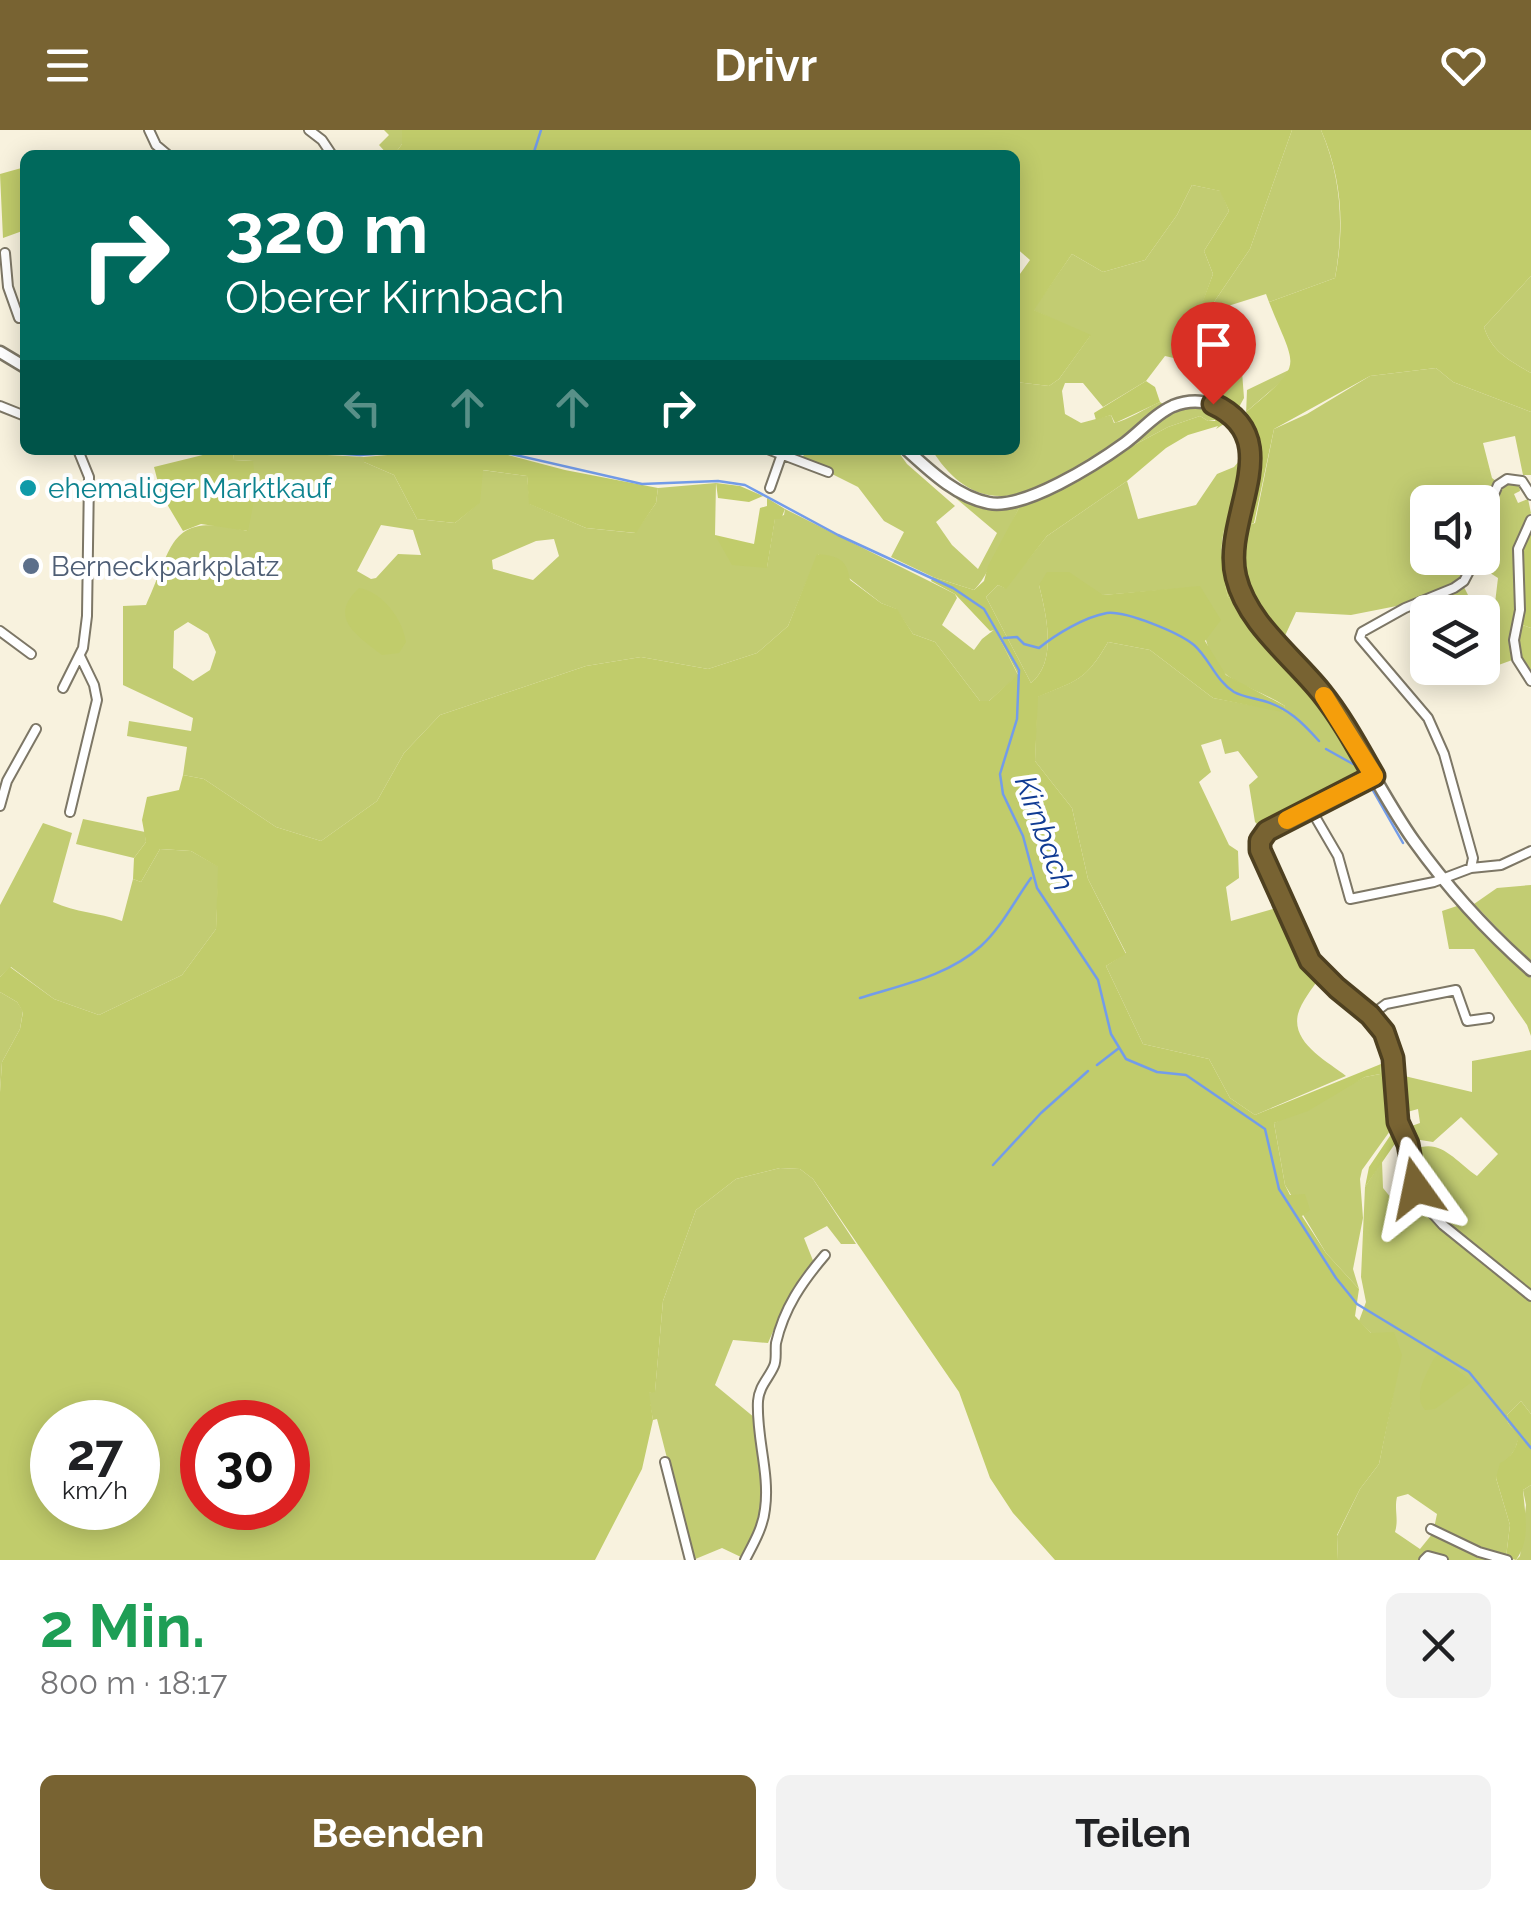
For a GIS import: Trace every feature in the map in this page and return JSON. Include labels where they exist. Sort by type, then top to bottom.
[{"type":"main road","points":[[913,455],[966,495],[991,504],[1019,501],[1102,458],[1172,406],[1200,402],[1223,408],[1236,418],[1246,432],[1251,453],[1250,476],[1233,548],[1237,582],[1259,623],[1324,696],[1416,844],[1505,947],[1531,970]]},
{"type":"street","points":[[308,130],[329,150]]},
{"type":"street","points":[[5,253],[8,288],[19,318]]},
{"type":"street","points":[[0,296],[8,288]]},
{"type":"street","points":[[63,688],[80,656],[88,616],[89,477],[80,455]]},
{"type":"street","points":[[770,488],[782,455]]},
{"type":"street","points":[[785,455],[828,472]]},
{"type":"street","points":[[1498,485],[1514,478],[1522,480],[1531,495]]},
{"type":"street","points":[[1531,520],[1518,549],[1520,610],[1514,640],[1517,659],[1531,682]]},
{"type":"street","points":[[1467,575],[1454,588],[1384,618],[1362,632],[1360,638],[1428,718],[1444,754],[1473,858],[1472,868]]},
{"type":"street","points":[[0,631],[31,654]]},
{"type":"street","points":[[70,812],[97,700],[80,656]]},
{"type":"street","points":[[0,806],[4,779],[36,729]]},
{"type":"street","points":[[1374,776],[1267,831],[1260,841],[1260,850],[1310,961],[1370,1015],[1390,1044],[1398,1122],[1424,1204],[1453,1234],[1531,1296]]},
{"type":"street","points":[[1310,808],[1338,856],[1350,898],[1472,868],[1502,865],[1531,851]]},
{"type":"street","points":[[1370,1015],[1386,1004],[1456,990],[1467,1021],[1489,1018]]},
{"type":"street","points":[[745,1560],[765,1509],[766,1472],[758,1396],[774,1366],[787,1308],[825,1256]]},
{"type":"street","points":[[665,1462],[690,1560]]},
{"type":"street","points":[[1432,1530],[1507,1560]]},
{"type":"street","points":[[1424,1560],[1428,1556],[1443,1560]]},
{"type":"green space","points":[[384,130],[402,130],[398,150],[384,150],[379,145],[389,135]]},
{"type":"green space","points":[[402,130],[1292,130],[1250,249],[1206,314],[1199,311],[1213,274],[1204,251],[1229,211],[1220,191],[1192,185],[1177,215],[1145,260],[1103,272],[1072,254],[1034,310],[1091,335],[1059,379],[1049,386],[1020,383],[1020,274],[1030,260],[1020,251],[1020,150],[398,150]]},
{"type":"green space","points":[[1292,130],[1321,130],[1339,203],[1335,278],[1269,302],[1266,294],[1228,306],[1239,332],[1244,398],[1238,409],[1214,396],[1215,339],[1193,335],[1178,359],[1165,356],[1146,381],[1103,407],[1083,383],[1065,383],[1065,414],[1081,423],[1111,415],[1114,423],[1163,404],[1086,461],[1039,486],[1000,496],[978,492],[952,475],[936,455],[1020,455],[1020,383],[1049,386],[1059,379],[1090,336],[1033,310],[1072,254],[1103,272],[1145,260],[1177,215],[1192,185],[1221,191],[1229,211],[1204,251],[1213,274],[1200,310],[1206,314],[1250,249]]},
{"type":"green space","points":[[1321,130],[1531,130],[1531,276],[1484,327],[1497,349],[1531,373],[1531,412],[1453,382],[1436,368],[1370,376],[1274,429],[1254,523],[1245,526],[1259,464],[1246,412],[1278,384],[1290,364],[1286,342],[1269,302],[1335,278],[1340,202]]},
{"type":"green space","points":[[20,168],[20,232],[3,238],[0,174]]},
{"type":"green space","points":[[1531,276],[1531,373],[1497,349],[1484,327]]},
{"type":"green space","points":[[1436,368],[1453,382],[1531,412],[1531,475],[1523,475],[1515,436],[1483,443],[1496,485],[1410,485],[1410,575],[1464,575],[1458,584],[1433,595],[1410,595],[1410,603],[1351,615],[1296,612],[1283,640],[1253,602],[1239,557],[1245,526],[1255,523],[1274,429],[1370,376]]},
{"type":"green space","points":[[1291,369],[1290,374],[1246,412],[1247,390]]},
{"type":"green space","points":[[1146,381],[1155,387],[1160,402],[1115,423],[1111,415],[1096,420],[1094,413]]},
{"type":"green space","points":[[1192,406],[1226,417],[1224,424],[1216,429],[1215,420],[1200,416],[1168,427],[1123,451],[1165,416]]},
{"type":"green space","points":[[1200,416],[1219,421],[1218,426],[1188,435],[1166,448],[1127,481],[1047,536],[1006,589],[998,585],[986,597],[1031,683],[1045,662],[1047,650],[1047,623],[1039,585],[1047,572],[1069,572],[1103,595],[1200,586],[1221,620],[1205,641],[1226,675],[1285,706],[1282,712],[1213,698],[1150,650],[1108,642],[1079,678],[1038,697],[1035,761],[1072,808],[1088,879],[1126,954],[1106,966],[1143,1044],[1209,1059],[1230,1098],[1255,1115],[1381,1064],[1380,1074],[1365,1077],[1308,1111],[1274,1123],[1290,1195],[1305,1194],[1310,1210],[1302,1216],[1326,1253],[1359,1289],[1355,1316],[1371,1333],[1394,1332],[1402,1355],[1379,1464],[1360,1489],[1337,1535],[1338,1560],[1055,1560],[1013,1513],[990,1478],[959,1392],[813,1179],[800,1169],[780,1168],[736,1179],[696,1210],[663,1301],[655,1392],[649,1393],[653,1420],[642,1469],[595,1560],[0,1560],[0,1092],[2,1062],[20,1029],[23,1012],[17,1002],[0,992],[0,977],[10,967],[54,999],[99,1015],[182,975],[216,929],[218,867],[191,851],[160,849],[141,882],[133,879],[134,858],[146,842],[142,820],[147,797],[179,790],[183,775],[204,779],[276,827],[321,841],[377,801],[404,753],[440,715],[586,666],[641,657],[708,669],[757,653],[788,626],[817,554],[840,560],[847,567],[850,580],[881,603],[897,609],[913,634],[935,642],[980,701],[989,701],[1018,674],[995,630],[990,631],[955,594],[931,581],[933,577],[974,590],[984,581],[1020,506],[1168,427]]},
{"type":"green space","points":[[1246,453],[1245,474],[1231,529],[1224,530],[1222,539],[1228,597],[1237,600],[1326,705],[1363,769],[1332,794],[1261,828],[1255,822],[1249,785],[1258,777],[1238,751],[1225,754],[1221,739],[1201,745],[1211,772],[1199,782],[1229,845],[1238,851],[1239,878],[1226,887],[1231,921],[1280,907],[1305,961],[1319,978],[1298,1014],[1300,1034],[1312,1050],[1346,1076],[1255,1115],[1230,1098],[1209,1059],[1143,1044],[1106,966],[1126,953],[1088,879],[1072,808],[1035,761],[1037,697],[1079,678],[1108,642],[1150,650],[1213,698],[1282,711],[1285,706],[1219,668],[1205,635],[1200,587],[1103,595],[1039,585],[1047,623],[1047,650],[1045,662],[1031,683],[986,597],[998,585],[1005,588],[1047,536],[1127,481],[1138,519],[1196,505],[1217,474],[1234,467]]},
{"type":"green space","points":[[203,455],[234,455],[234,460],[253,461],[256,491],[248,531],[201,524],[183,531],[161,494],[154,467]]},
{"type":"green space","points":[[234,455],[364,457],[364,462],[394,475],[417,519],[455,523],[479,503],[482,470],[527,476],[530,504],[586,528],[635,533],[656,503],[658,488],[716,483],[715,535],[767,567],[775,518],[784,515],[785,509],[955,594],[957,598],[942,625],[974,650],[995,629],[1018,675],[989,701],[980,701],[935,642],[913,634],[896,609],[881,603],[818,554],[788,626],[757,653],[708,669],[641,657],[586,666],[440,715],[404,753],[377,801],[321,841],[276,827],[204,779],[183,775],[187,747],[127,736],[129,721],[191,731],[193,718],[123,685],[123,606],[146,605],[169,550],[187,530],[221,526],[247,531],[253,461],[234,460]],"holes":[[[381,525],[413,530],[421,555],[398,554],[376,578],[357,571]],[[554,539],[559,556],[533,580],[493,569],[492,560],[536,541]],[[188,622],[208,634],[216,652],[210,670],[193,681],[173,668],[174,631]]]},
{"type":"green space","points":[[508,455],[658,488],[656,503],[636,533],[586,528],[529,504],[527,476],[483,470],[480,503],[455,523],[417,519],[394,475],[364,462],[364,457]]},
{"type":"green space","points":[[804,455],[901,455],[955,506],[936,522],[952,545],[978,569],[997,533],[939,484],[987,506],[1020,506],[992,564],[974,590],[933,577],[891,557],[904,532],[884,521],[858,487],[802,459]]},
{"type":"green space","points":[[1506,481],[1519,481],[1520,491],[1514,494],[1518,503],[1528,499],[1531,513],[1517,540],[1514,565],[1515,659],[1500,664],[1500,595],[1496,595],[1498,578],[1493,575],[1500,575],[1500,488]]},
{"type":"green space","points":[[716,483],[740,486],[763,496],[749,502],[718,498]]},
{"type":"green space","points":[[767,498],[785,509],[781,519],[775,519],[767,568],[732,565],[715,535],[754,544],[760,508],[767,506]]},
{"type":"green space","points":[[1531,524],[1531,628],[1520,624],[1518,558]]},
{"type":"green space","points":[[1231,529],[1228,565],[1237,600],[1228,597],[1220,566],[1224,530]]},
{"type":"green space","points":[[1464,587],[1468,595],[1448,595]]},
{"type":"green space","points":[[359,588],[384,601],[396,616],[406,642],[399,653],[382,655],[349,625],[346,608]]},
{"type":"green space","points":[[1520,624],[1531,628],[1531,676],[1519,651]]},
{"type":"green space","points":[[83,819],[145,832],[146,842],[134,858],[76,844]]},
{"type":"green space","points":[[43,823],[72,833],[53,902],[122,921],[133,879],[141,882],[160,849],[191,851],[219,867],[216,929],[182,975],[99,1015],[54,999],[11,967],[0,977],[0,905]]},
{"type":"green space","points":[[1531,885],[1531,963],[1474,904],[1497,888]]},
{"type":"green space","points":[[1460,905],[1531,978],[1531,1036],[1474,949],[1449,949],[1442,911]]},
{"type":"green space","points":[[0,992],[17,1002],[23,1011],[20,1029],[2,1062],[0,1092]]},
{"type":"green space","points":[[1531,1050],[1531,1294],[1454,1233],[1424,1195],[1416,1174],[1414,1150],[1423,1147],[1440,1149],[1477,1176],[1498,1154],[1461,1117],[1433,1142],[1414,1139],[1403,1129],[1420,1123],[1418,1109],[1400,1114],[1396,1074],[1472,1092],[1472,1061]]},
{"type":"green space","points":[[1391,1062],[1395,1124],[1362,1170],[1360,1179],[1363,1218],[1353,1269],[1359,1289],[1326,1253],[1285,1185],[1274,1123],[1365,1077],[1380,1074],[1381,1064]]},
{"type":"green space","points":[[1396,1127],[1401,1135],[1365,1187],[1369,1167]]},
{"type":"green space","points":[[1382,1161],[1383,1188],[1400,1209],[1421,1204],[1473,1254],[1531,1298],[1531,1414],[1521,1401],[1507,1415],[1519,1437],[1496,1478],[1510,1525],[1506,1557],[1513,1560],[1338,1560],[1337,1536],[1360,1489],[1379,1464],[1401,1355],[1385,1334],[1371,1333],[1359,1321],[1366,1302],[1361,1277],[1365,1187]],"holes":[[[1408,1494],[1437,1514],[1433,1533],[1420,1549],[1395,1532],[1397,1497]]]},
{"type":"green space","points":[[780,1168],[800,1169],[813,1179],[856,1244],[841,1244],[827,1226],[804,1238],[814,1263],[784,1306],[768,1343],[733,1340],[715,1385],[755,1418],[762,1474],[761,1505],[743,1558],[722,1548],[693,1560],[648,1393],[655,1391],[663,1301],[696,1210],[736,1179]]},
{"type":"green space","points":[[1438,1354],[1472,1382],[1435,1409],[1425,1410],[1420,1391]]},
{"type":"green space","points":[[1521,1401],[1531,1414],[1531,1485],[1523,1490],[1525,1535],[1516,1560],[1506,1557],[1510,1525],[1496,1478],[1500,1463],[1510,1456],[1518,1437],[1507,1415]]},
{"type":"green space","points":[[1531,1485],[1531,1560],[1516,1560],[1520,1556],[1526,1505],[1523,1490]]},
{"type":"waterway","points":[[535,150],[541,130]]},
{"type":"waterway","name":"Kirnbach","points":[[516,455],[642,484],[718,481],[745,485],[838,535],[953,588],[984,609],[1019,670],[1017,719],[1000,774],[1003,794],[1023,836],[1037,888],[1098,980],[1111,1034],[1126,1059],[1157,1072],[1186,1075],[1265,1129],[1279,1189],[1357,1304],[1469,1372],[1531,1448]]},
{"type":"waterway","points":[[1004,638],[1017,637],[1024,644],[1039,648],[1070,627],[1098,615],[1116,613],[1139,619],[1194,645],[1217,676],[1237,694],[1287,712],[1319,741]]},
{"type":"waterway","points":[[1326,749],[1353,764]]},
{"type":"waterway","points":[[1371,787],[1403,843]]},
{"type":"waterway","points":[[860,998],[924,978],[968,956],[995,931],[1031,878]]},
{"type":"waterway","points":[[1097,1065],[1119,1048]]},
{"type":"waterway","points":[[993,1165],[1041,1113],[1088,1071]]},
{"type":"slow traffic","points":[[1287,820],[1374,776],[1324,696]]},
{"type":"place","name":"ehemaliger Marktkauf","points":[[28,488]]},
{"type":"place","name":"Berneckparkplatz","points":[[31,566]]},
{"type":"route","points":[[1213,404],[1236,418],[1246,432],[1251,453],[1250,476],[1232,560],[1246,604],[1324,696],[1374,776],[1267,831],[1260,841],[1260,850],[1310,961],[1370,1015],[1390,1044],[1398,1122],[1408,1144],[1416,1188]]}]
